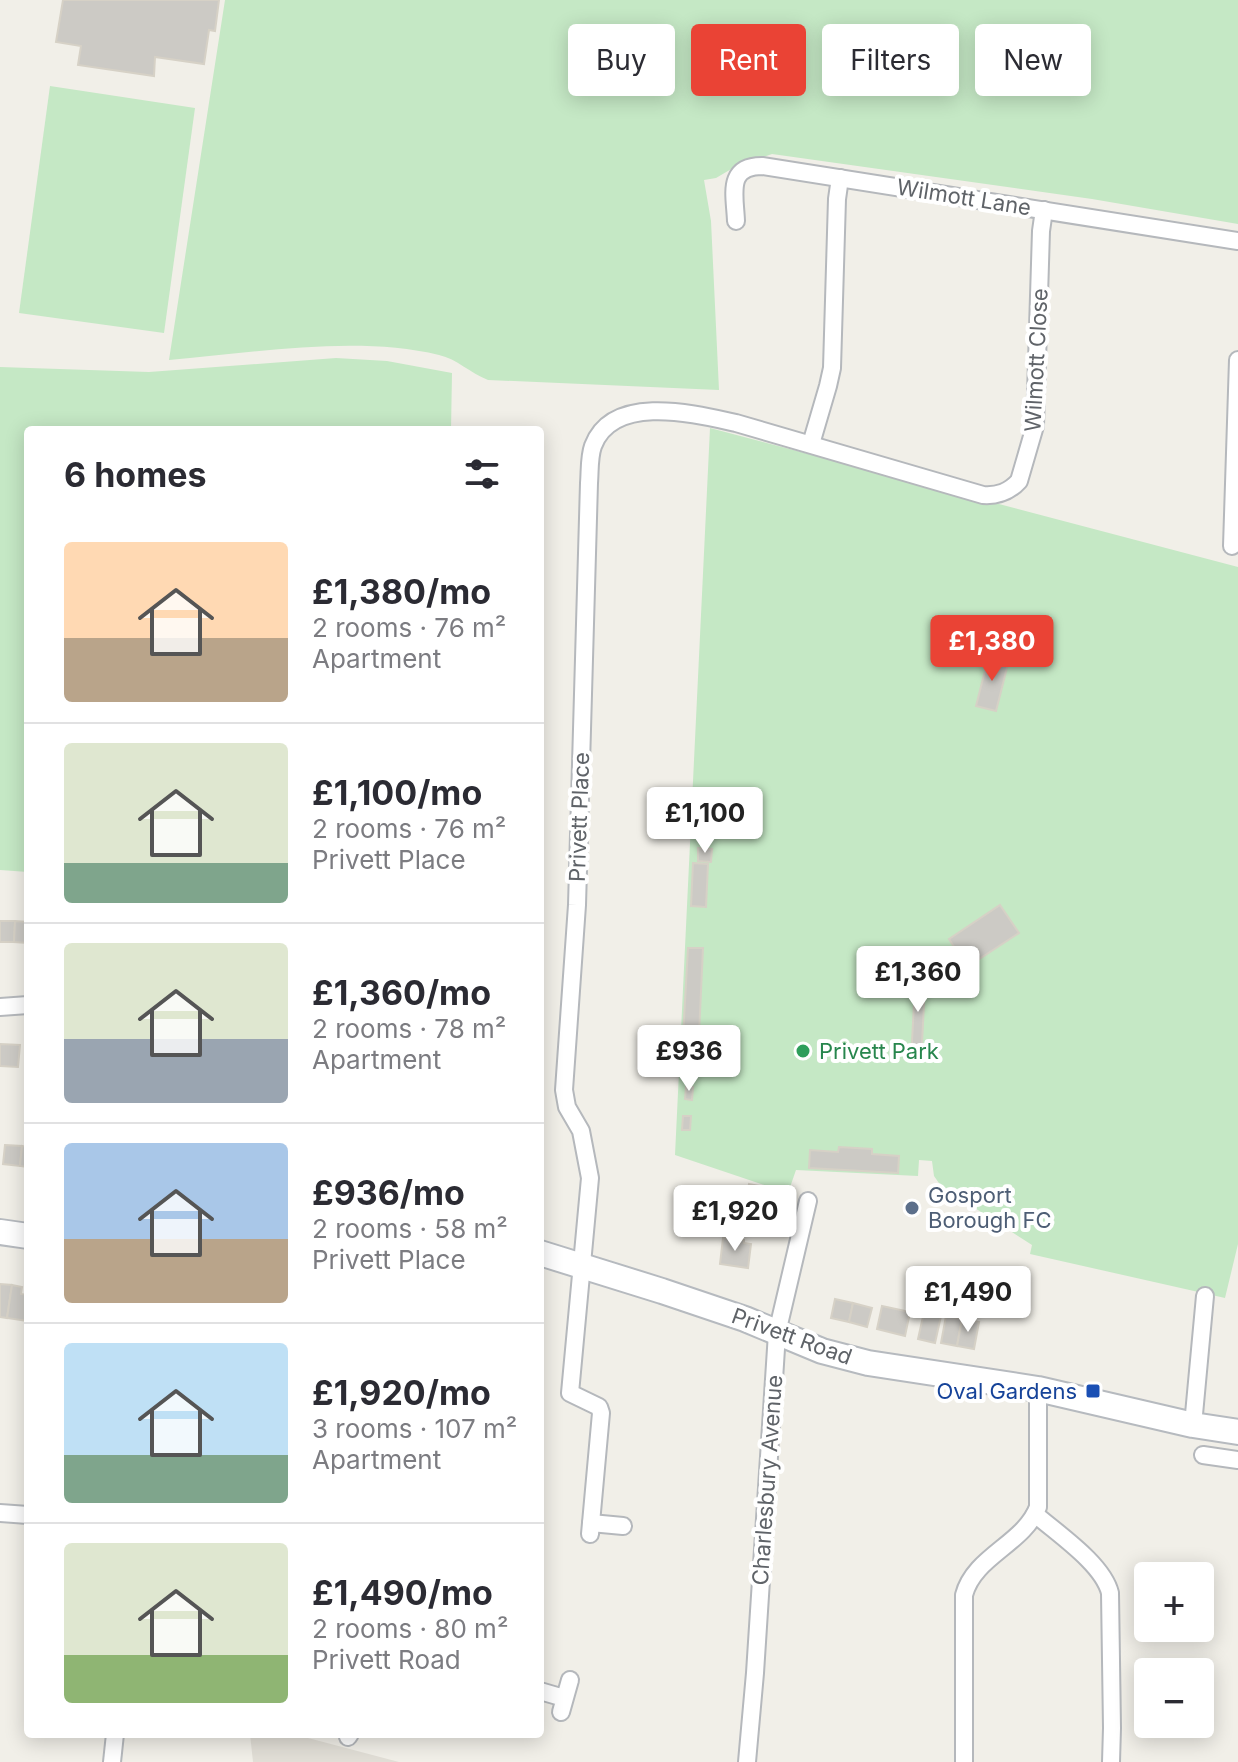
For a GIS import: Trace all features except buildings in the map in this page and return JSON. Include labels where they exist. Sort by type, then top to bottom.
[{"type":"main road","points":[[0,1232],[24,1235]]},
{"type":"main road","name":"Privett Road","points":[[544,1254],[745,1319],[822,1351],[868,1363],[1038,1389],[1193,1425],[1238,1432]]},
{"type":"street","name":"Wilmott Lane","points":[[736,221],[735,180],[744,169],[762,166],[1238,241]]},
{"type":"street","points":[[811,444],[832,368],[840,178]]},
{"type":"street","name":"Wilmott Close","points":[[661,412],[722,420],[983,495],[993,496],[1013,487],[1019,481],[1035,426],[1044,210]]},
{"type":"street","points":[[1232,546],[1238,360]]},
{"type":"street","name":"Privett Place","points":[[623,1526],[591,1528],[601,1413],[599,1407],[570,1393],[590,1172],[581,1131],[567,1107],[564,1090],[577,905],[590,464],[593,445],[608,425],[630,413],[661,412]]},
{"type":"street","points":[[0,1007],[24,1005]]},
{"type":"street","name":"Charlesbury Avenue","points":[[747,1762],[777,1333],[808,1201]]},
{"type":"street","points":[[1193,1425],[1205,1296]]},
{"type":"street","points":[[964,1762],[965,1589],[977,1572],[1026,1527],[1035,1514],[1039,1499],[1038,1389]]},
{"type":"street","points":[[1203,1455],[1238,1460]]},
{"type":"street","points":[[0,1513],[24,1515]]},
{"type":"street","points":[[1035,1514],[1089,1560],[1108,1584],[1111,1762]]},
{"type":"street","points":[[544,1693],[563,1705],[570,1680]]},
{"type":"street","points":[[112,1762],[115,1738]]},
{"type":"shaded area","points":[[250,1738],[308,1738],[399,1762],[253,1762]]},
{"type":"green space","points":[[225,0],[1238,0],[1238,224],[1092,199],[772,154],[733,168],[716,178],[704,180],[711,221],[719,390],[488,380],[439,355],[374,346],[304,347],[169,360]]},
{"type":"green space","points":[[50,86],[195,108],[164,333],[19,313]]},
{"type":"green space","points":[[336,358],[387,361],[452,373],[451,426],[24,426],[24,872],[0,870],[0,367],[149,372]]},
{"type":"green space","name":"Privett Park","points":[[710,428],[1238,567],[1238,1244],[1225,1298],[1030,1254],[1032,1245],[941,1186],[934,1176],[932,1161],[919,1160],[918,1176],[796,1170],[788,1193],[675,1155]]},
{"type":"place","name":"Privett Park","points":[[803,1051]]},
{"type":"place","name":"Gosport Borough FC","points":[[912,1208]]},
{"type":"place","name":"Oval Gardens","points":[[1093,1391]]}]
